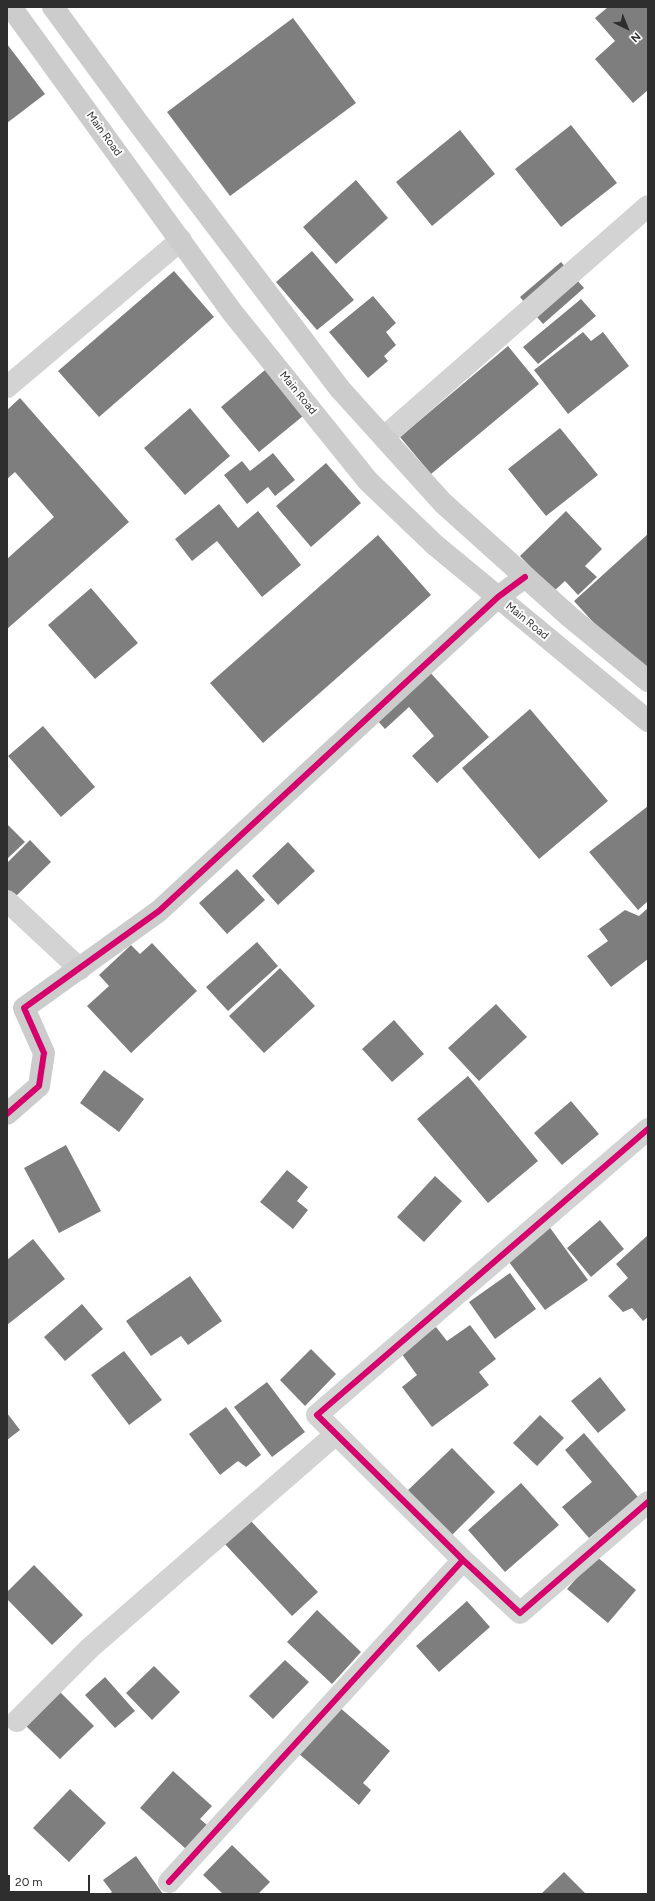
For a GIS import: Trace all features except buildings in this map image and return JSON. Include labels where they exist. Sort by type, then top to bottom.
[{"type":"main road","name":"Main Road","points":[[11,7],[232,312],[368,481],[435,545],[648,721]]},
{"type":"main road","points":[[53,7],[136,120],[340,389],[442,503],[570,617],[648,681]]},
{"type":"main road","points":[[7,1114],[39,1086],[44,1052],[24,1008],[159,911],[498,597],[525,577]]},
{"type":"street","points":[[384,437],[648,206]]},
{"type":"street","points":[[7,387],[181,240]]},
{"type":"street","points":[[7,901],[80,969]]},
{"type":"street","points":[[648,1129],[317,1415],[463,1560],[520,1613],[648,1502]]},
{"type":"street","points":[[18,1721],[91,1647],[336,1434]]},
{"type":"street","points":[[169,1882],[463,1560]]},
{"type":"cycle path","points":[[7,1114],[39,1086],[44,1053],[24,1008],[159,911],[498,597],[525,577]]},
{"type":"cycle path","points":[[648,1129],[317,1415],[463,1560],[520,1613],[648,1502]]},
{"type":"cycle path","points":[[169,1882],[463,1560]]}]
